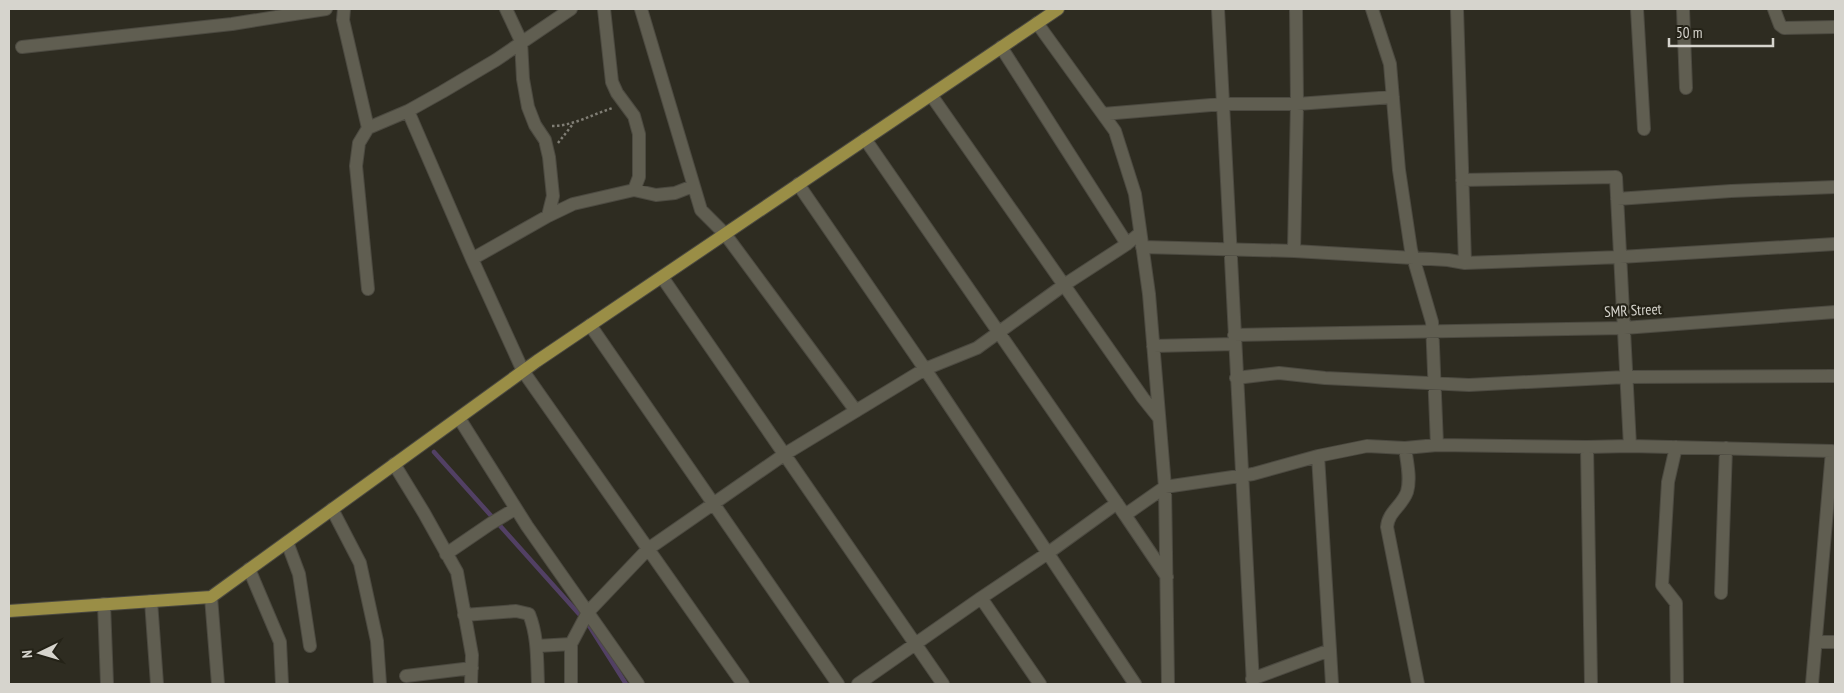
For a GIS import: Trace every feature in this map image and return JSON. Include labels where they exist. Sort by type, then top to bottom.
[{"type":"main road","points":[[9,611],[211,597],[590,325],[1058,9]]},
{"type":"street","points":[[22,47],[232,24],[326,9]]},
{"type":"street","points":[[344,9],[343,20],[368,128]]},
{"type":"street","points":[[506,9],[521,41],[523,79],[528,107],[535,125],[545,140],[548,152],[553,196],[548,216]]},
{"type":"street","points":[[368,289],[356,166],[359,143],[368,128],[408,111],[496,60],[570,9]]},
{"type":"street","points":[[604,9],[612,82],[625,106],[634,116],[639,134],[639,177],[634,190]]},
{"type":"street","points":[[641,9],[701,210],[725,234],[856,411]]},
{"type":"street","points":[[1218,9],[1252,681],[1330,650]]},
{"type":"street","points":[[1294,251],[1297,104],[1296,9]]},
{"type":"street","points":[[1372,9],[1390,64],[1399,170],[1413,258],[1432,322],[1437,446]]},
{"type":"street","points":[[1457,9],[1465,263]]},
{"type":"street","points":[[1638,9],[1644,128]]},
{"type":"street","points":[[1683,9],[1686,88]]},
{"type":"street","points":[[1774,9],[1780,25],[1784,28],[1835,27]]},
{"type":"street","points":[[1037,23],[1115,131],[1135,194],[1149,294],[1165,487],[1168,684]]},
{"type":"street","points":[[1001,47],[1127,244]]},
{"type":"street","points":[[931,95],[1143,398],[1159,418]]},
{"type":"street","points":[[1103,114],[1223,104],[1297,104],[1393,97]]},
{"type":"street","points":[[408,111],[472,259],[524,371],[743,684]]},
{"type":"street","points":[[866,139],[1125,514],[1166,577]]},
{"type":"street","points":[[1462,180],[1616,177],[1630,446]]},
{"type":"street","points":[[798,184],[925,369],[1135,684]]},
{"type":"street","points":[[472,259],[573,204],[634,190],[656,195],[675,193],[693,186]]},
{"type":"street","points":[[1617,199],[1731,191],[1835,187]]},
{"type":"street","points":[[571,684],[571,644],[588,612],[648,549],[784,454],[925,369],[977,348],[1140,233]]},
{"type":"street","points":[[1142,247],[1294,251],[1448,260],[1465,263],[1620,257],[1835,244]]},
{"type":"street","points":[[662,277],[943,684]]},
{"type":"street","name":"SMR Street","points":[[1153,346],[1235,340],[1433,332],[1624,328],[1835,312]]},
{"type":"street","points":[[590,325],[838,684]]},
{"type":"street","points":[[1236,378],[1279,373],[1325,378],[1468,385],[1626,377],[1835,376]]},
{"type":"street","points":[[459,418],[510,512],[588,612],[638,684]]},
{"type":"street","points":[[1125,514],[1165,487],[1241,476],[1318,456],[1367,446],[1405,448],[1437,446],[1676,446],[1833,450],[1812,684]]},
{"type":"street","points":[[1676,446],[1668,482],[1662,586],[1676,603],[1676,684]]},
{"type":"street","points":[[1587,447],[1591,684]]},
{"type":"street","points":[[1405,448],[1408,480],[1406,492],[1399,506],[1391,514],[1387,527],[1418,684]]},
{"type":"street","points":[[1721,594],[1726,448]]},
{"type":"street","points":[[1318,456],[1332,684]]},
{"type":"street","points":[[394,464],[456,572],[472,655],[471,684]]},
{"type":"street","points":[[858,684],[1117,503]]},
{"type":"street","points":[[332,510],[360,562],[377,640],[380,684]]},
{"type":"street","points":[[446,554],[510,512]]},
{"type":"street","points":[[287,542],[299,574],[310,646]]},
{"type":"street","points":[[249,569],[280,642],[282,684]]},
{"type":"street","points":[[211,597],[218,684]]},
{"type":"street","points":[[981,598],[1040,684]]},
{"type":"street","points":[[151,601],[157,684]]},
{"type":"street","points":[[104,604],[107,684]]},
{"type":"street","points":[[464,615],[525,612],[529,614],[537,646],[538,684]]},
{"type":"street","points":[[1816,642],[1835,642]]},
{"type":"street","points":[[537,646],[571,644]]},
{"type":"street","points":[[406,676],[472,668]]},
{"type":"path","points":[[535,125],[556,126],[574,123],[596,113],[625,106]]},
{"type":"path","points":[[548,152],[563,138],[574,123]]},
{"type":"waterway","points":[[434,452],[579,614]]},
{"type":"waterway","points":[[588,624],[626,684]]}]
